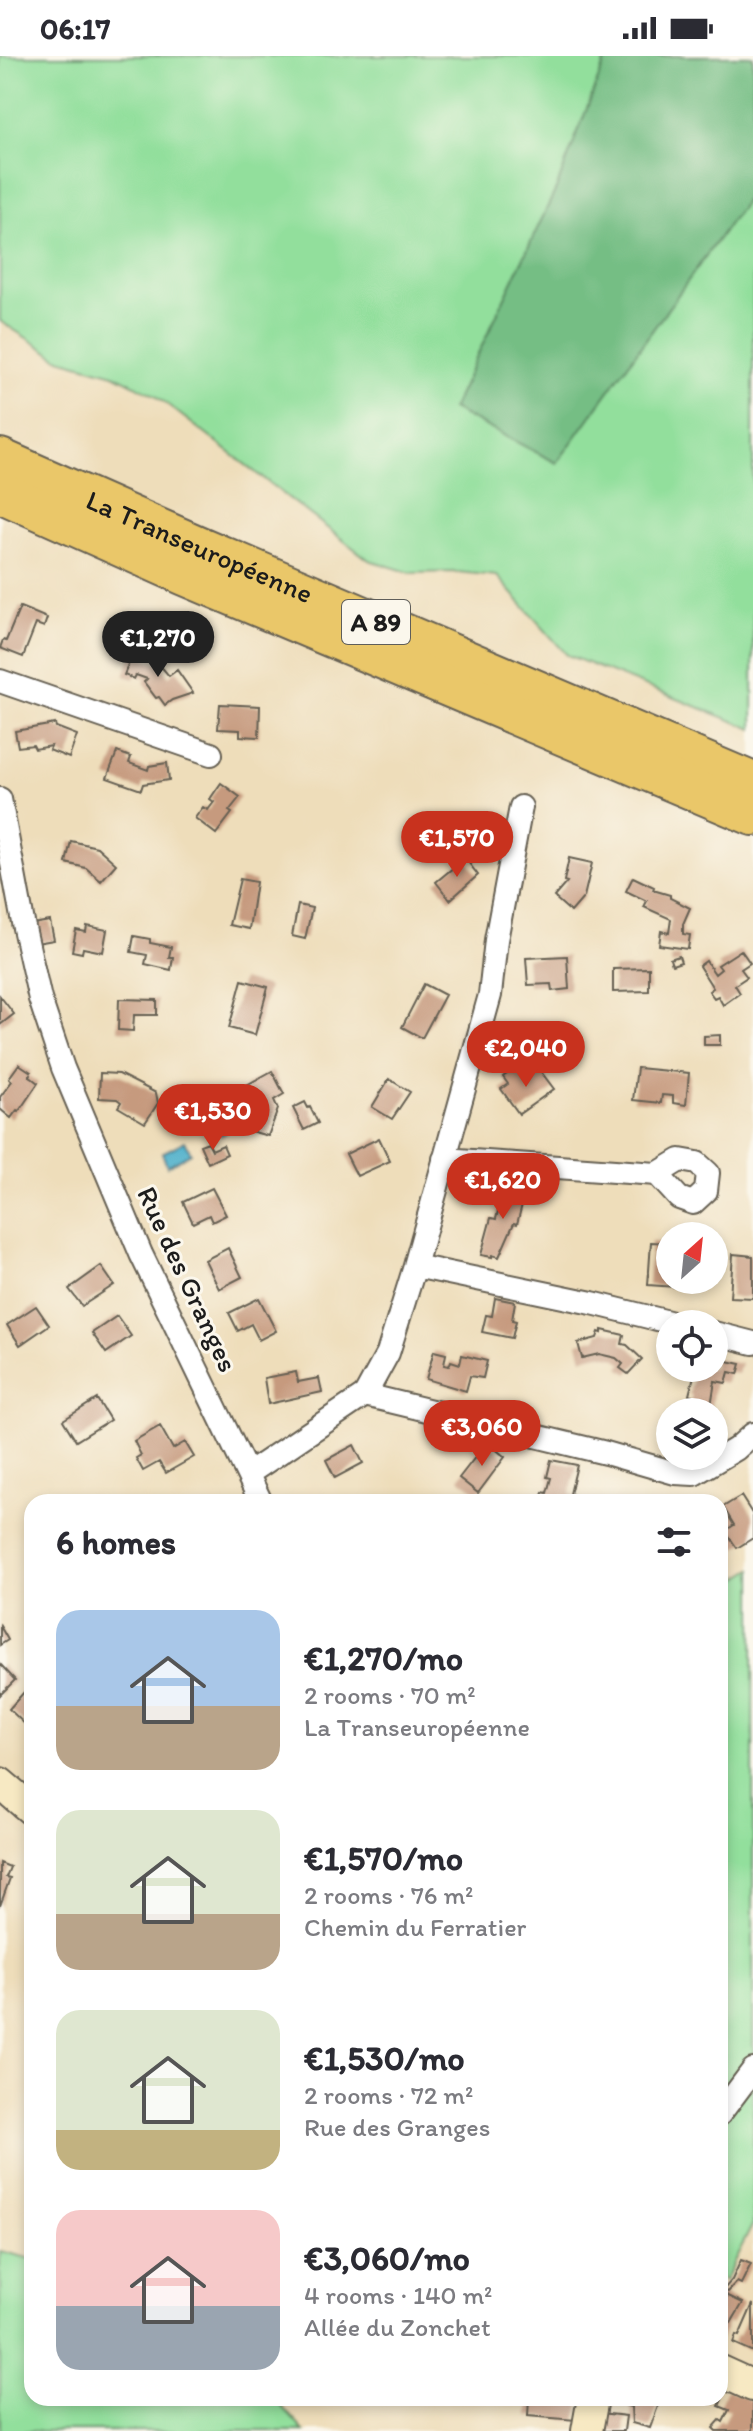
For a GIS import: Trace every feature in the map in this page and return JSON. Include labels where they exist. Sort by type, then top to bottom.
[{"type":"highway","name":"La Transeuropéenne","points":[[0,459],[753,783]]},
{"type":"highway","name":"La Transeuropéenne","points":[[0,492],[185,575],[753,815]]},
{"type":"main road","points":[[0,1783],[24,1803]]},
{"type":"main road","points":[[728,2375],[753,2386]]},
{"type":"main road","points":[[587,2431],[592,2406]]},
{"type":"street","points":[[0,681],[211,754]]},
{"type":"street","name":"Rue des Granges","points":[[0,799],[2,827],[40,999],[63,1068],[141,1254],[257,1494]]},
{"type":"street","points":[[248,1474],[365,1395],[388,1353],[490,995],[496,940],[521,807]]},
{"type":"street","points":[[444,1159],[657,1174]]},
{"type":"street","points":[[415,1266],[656,1319]]},
{"type":"street","points":[[728,1337],[753,1343]]},
{"type":"street","points":[[365,1395],[606,1453],[675,1473],[694,1474],[736,1449],[753,1434]]},
{"type":"street","points":[[728,2103],[753,2070]]},
{"type":"green space","points":[[0,56],[753,56],[753,729],[567,655],[497,576],[457,572],[411,573],[369,560],[155,395],[114,374],[60,359],[0,321]]},
{"type":"green space","points":[[607,56],[753,56],[753,180],[746,200],[557,463],[452,409],[556,189]]},
{"type":"green space","points":[[753,1569],[753,2224],[728,2273],[728,1585]]},
{"type":"green space","points":[[0,2251],[24,2257],[24,2406],[281,2406],[304,2431],[0,2431]]},
{"type":"water","points":[[213,1107],[226,1133],[221,1135],[219,1132],[214,1134],[203,1112]]},
{"type":"water","points":[[185,1141],[191,1153],[167,1166],[162,1153]]},
{"type":"building","points":[[20,607],[47,618],[44,627],[36,624],[23,657],[0,648]]},
{"type":"building","points":[[133,653],[159,664],[169,676],[177,670],[193,693],[165,705],[144,682],[147,679],[124,675]]},
{"type":"building","points":[[220,704],[260,706],[259,737],[240,736],[240,730],[218,729]]},
{"type":"building","points":[[55,724],[77,735],[69,758],[49,750],[51,746],[35,749],[33,745],[18,747],[15,731]]},
{"type":"building","points":[[117,752],[131,757],[129,763],[148,770],[149,766],[167,763],[169,780],[143,784],[141,790],[107,778]]},
{"type":"building","points":[[221,783],[240,797],[216,834],[195,818],[203,807],[208,810],[214,802],[210,799]]},
{"type":"building","points":[[71,841],[97,847],[116,864],[101,881],[86,868],[66,863]]},
{"type":"building","points":[[465,858],[478,875],[450,900],[436,882]]},
{"type":"building","points":[[569,858],[592,863],[584,897],[571,912],[554,897],[567,882],[564,881]]},
{"type":"building","points":[[633,877],[690,908],[683,924],[683,934],[690,935],[688,949],[659,945],[661,931],[669,933],[671,919],[644,907],[647,901],[626,891]]},
{"type":"building","points":[[240,879],[256,882],[249,929],[229,925]]},
{"type":"building","points":[[298,905],[312,908],[305,939],[292,936]]},
{"type":"building","points":[[50,921],[54,940],[36,943],[32,924]]},
{"type":"building","points":[[87,926],[107,930],[103,952],[83,948],[82,953],[72,951],[76,930],[86,932]]},
{"type":"building","points":[[134,936],[171,947],[171,970],[145,964],[147,955],[131,952]]},
{"type":"building","points":[[741,950],[750,963],[741,969],[747,977],[735,985],[740,993],[723,1005],[718,996],[714,998],[709,991],[713,988],[699,966],[706,961],[715,974],[721,969],[718,965]]},
{"type":"building","points":[[567,956],[569,989],[552,991],[551,984],[528,985],[526,958]]},
{"type":"building","points":[[679,956],[681,962],[672,965],[670,959]]},
{"type":"building","points":[[649,968],[649,991],[613,992],[613,969]]},
{"type":"building","points":[[242,980],[268,987],[255,1035],[229,1028]]},
{"type":"building","points":[[424,984],[445,995],[422,1038],[402,1027]]},
{"type":"building","points":[[0,996],[14,1014],[0,1025]]},
{"type":"building","points":[[119,999],[157,1000],[157,1015],[134,1015],[133,1031],[118,1030]]},
{"type":"building","points":[[720,1035],[720,1045],[704,1045],[704,1036]]},
{"type":"building","points":[[19,1064],[31,1072],[29,1076],[38,1083],[11,1118],[0,1109],[0,1097],[12,1081],[9,1078]]},
{"type":"building","points":[[516,1067],[524,1078],[538,1068],[554,1089],[519,1114],[501,1089],[508,1084],[503,1077]]},
{"type":"building","points":[[637,1068],[689,1073],[686,1105],[673,1103],[673,1096],[662,1095],[661,1103],[633,1100]]},
{"type":"building","points":[[272,1071],[284,1094],[274,1100],[278,1109],[268,1136],[247,1130],[255,1106],[245,1086]]},
{"type":"building","points":[[100,1073],[119,1074],[156,1093],[158,1103],[145,1123],[118,1107],[121,1102],[117,1099],[99,1098]]},
{"type":"building","points":[[389,1079],[410,1092],[392,1119],[372,1107]]},
{"type":"building","points":[[305,1102],[318,1123],[304,1130],[293,1108]]},
{"type":"building","points":[[379,1138],[390,1161],[357,1176],[346,1154]]},
{"type":"building","points":[[208,1142],[212,1150],[223,1145],[227,1154],[208,1163],[200,1145]]},
{"type":"building","points":[[499,1186],[525,1193],[517,1224],[514,1223],[499,1257],[492,1257],[481,1255],[491,1218],[496,1219],[501,1199],[496,1198]]},
{"type":"building","points":[[212,1188],[226,1215],[212,1222],[209,1215],[193,1223],[183,1202]]},
{"type":"building","points":[[651,1242],[656,1242],[656,1286],[648,1285]]},
{"type":"building","points":[[228,1248],[242,1277],[219,1289],[205,1260]]},
{"type":"building","points":[[733,1254],[753,1256],[753,1298],[730,1297]]},
{"type":"building","points":[[101,1266],[114,1285],[82,1306],[69,1289]]},
{"type":"building","points":[[259,1298],[276,1331],[259,1340],[251,1324],[238,1331],[229,1313]]},
{"type":"building","points":[[495,1298],[515,1302],[512,1320],[516,1321],[512,1338],[482,1332],[486,1315],[492,1316]]},
{"type":"building","points":[[36,1306],[49,1325],[20,1345],[7,1325]]},
{"type":"building","points":[[117,1316],[131,1336],[106,1353],[92,1333]]},
{"type":"building","points":[[602,1330],[624,1335],[622,1344],[642,1359],[628,1374],[620,1368],[623,1364],[616,1358],[599,1354],[582,1358],[578,1343],[597,1338]]},
{"type":"building","points":[[434,1351],[446,1354],[444,1365],[449,1366],[451,1361],[460,1364],[462,1355],[487,1361],[483,1378],[470,1376],[466,1391],[426,1379]]},
{"type":"building","points":[[728,1361],[741,1364],[738,1374],[729,1372],[728,1376]]},
{"type":"building","points":[[296,1372],[298,1382],[319,1378],[322,1392],[268,1404],[264,1378]]},
{"type":"building","points":[[692,1382],[715,1382],[712,1398],[691,1398],[689,1395]]},
{"type":"building","points":[[97,1399],[110,1420],[76,1441],[63,1420]]},
{"type":"building","points":[[160,1426],[173,1449],[185,1442],[194,1457],[166,1473],[159,1462],[143,1471],[136,1458],[141,1455],[134,1441]]},
{"type":"building","points":[[487,1442],[505,1457],[478,1493],[459,1478]]},
{"type":"building","points":[[354,1445],[363,1463],[335,1478],[326,1460]]},
{"type":"building","points":[[551,1460],[577,1465],[570,1494],[543,1494],[547,1493],[551,1478],[547,1477]]},
{"type":"building","points":[[741,1496],[753,1515],[753,1538],[737,1548],[728,1535],[728,1529],[734,1525],[728,1515],[728,1504]]},
{"type":"building","points":[[0,1626],[8,1640],[0,1645]]},
{"type":"building","points":[[0,1664],[15,1680],[0,1695]]},
{"type":"building","points":[[24,1692],[24,1723],[9,1709]]},
{"type":"building","points":[[0,1863],[10,1867],[6,1877],[10,1878],[0,1906]]},
{"type":"building","points":[[741,2260],[751,2264],[741,2284],[737,2282],[728,2292]]},
{"type":"building","points":[[728,2296],[743,2303],[731,2323],[728,2322]]},
{"type":"building","points":[[753,2304],[753,2352],[733,2343]]},
{"type":"building","points":[[728,2390],[753,2402],[753,2431],[716,2431],[713,2428],[720,2420],[723,2422],[729,2410],[719,2406],[728,2406]]},
{"type":"building","points":[[529,2406],[580,2406],[576,2420],[528,2416]]},
{"type":"building","points":[[628,2406],[658,2406],[650,2428],[632,2423],[631,2407]]},
{"type":"building","points":[[600,2413],[626,2416],[624,2431],[598,2431]]}]
